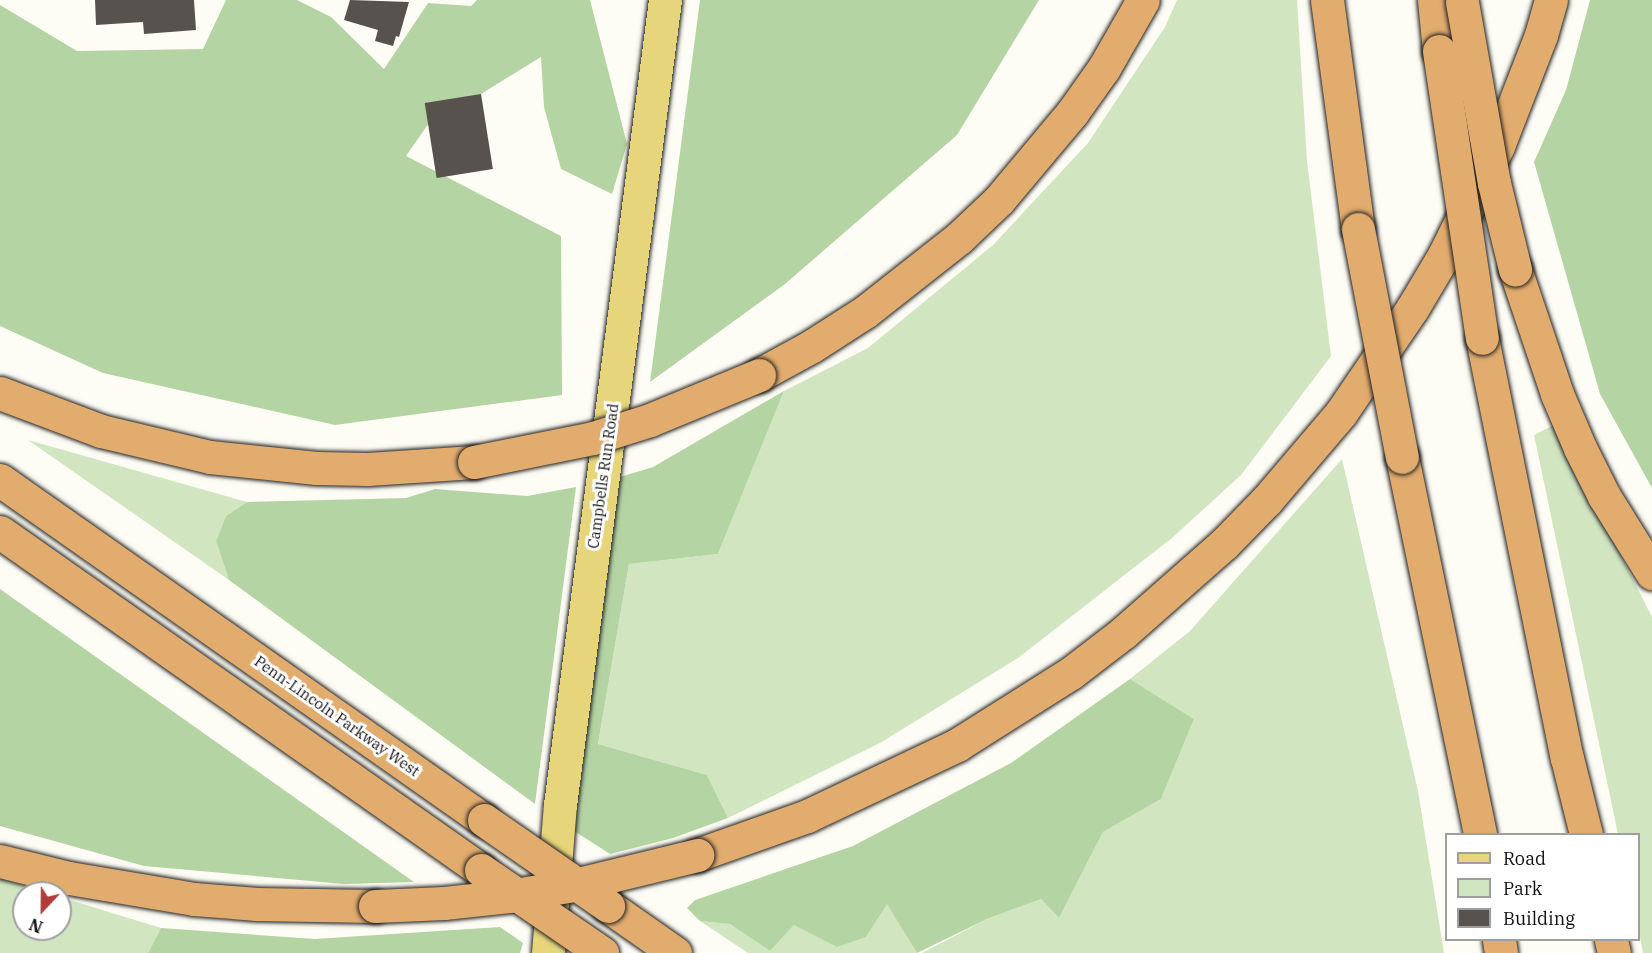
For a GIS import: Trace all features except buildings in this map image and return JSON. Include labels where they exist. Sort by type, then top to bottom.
[{"type":"highway","points":[[0,393],[101,431],[210,457],[316,468],[368,469],[474,462],[592,438],[650,420],[759,375],[812,346],[865,312],[959,238],[991,207],[1072,114],[1104,68],[1143,0]]},
{"type":"highway","points":[[1327,0],[1358,229],[1402,457],[1480,833]]},
{"type":"highway","points":[[0,861],[69,878],[194,899],[257,904],[375,906],[444,903],[520,894],[604,878],[697,855],[785,824],[861,793],[957,745],[1011,712],[1124,633],[1174,590],[1267,501],[1341,413],[1378,362],[1423,291],[1467,210],[1498,146],[1551,0]]},
{"type":"highway","points":[[1452,1],[1439,51],[1482,338],[1567,758],[1586,833]]},
{"type":"highway","points":[[1452,1],[1515,268],[1557,394],[1604,496],[1652,573]]},
{"type":"highway","name":"Penn-Lincoln Parkway West","points":[[0,480],[675,953]]},
{"type":"highway","points":[[0,532],[602,953]]},
{"type":"main road","name":"Campbells Run Road","points":[[548,953],[563,783],[665,0]]},
{"type":"green space","points":[[226,0],[297,0],[331,17],[384,69],[428,3],[471,6],[477,0],[590,0],[627,144],[612,194],[561,169],[544,107],[541,57],[481,94],[438,110],[406,156],[561,236],[562,395],[335,425],[103,373],[0,326],[0,5],[77,51],[203,49]]},
{"type":"green space","points":[[700,0],[1039,0],[957,135],[785,284],[650,382]]},
{"type":"green space","points":[[1177,0],[1297,0],[1307,161],[1331,356],[1241,475],[1172,538],[1018,658],[880,743],[728,818],[707,775],[598,744],[629,564],[718,554],[784,391],[868,348],[993,245],[1088,143],[1165,27]]},
{"type":"green space","points":[[1590,0],[1652,0],[1652,488],[1600,394],[1534,162],[1566,90]]},
{"type":"green space","points":[[784,391],[718,554],[629,564],[598,744],[707,775],[728,818],[673,838],[610,854],[571,829],[620,477],[653,467]]},
{"type":"green space","points":[[1554,425],[1652,617],[1652,953],[1643,953],[1640,937],[1640,833],[1618,833],[1534,435]]},
{"type":"green space","points":[[28,440],[247,502],[226,516],[216,541],[229,580]]},
{"type":"green space","points":[[1342,459],[1418,791],[1444,953],[922,953],[987,919],[1041,899],[1059,918],[1103,832],[1161,799],[1194,719],[1130,679],[1190,631]]},
{"type":"green space","points":[[576,487],[535,804],[229,580],[216,541],[226,516],[247,502],[406,498],[435,489],[527,496]]},
{"type":"green space","points":[[0,589],[414,882],[344,884],[144,866],[0,826]]},
{"type":"green space","points":[[1130,679],[1194,719],[1161,799],[1103,832],[1059,918],[1041,899],[987,919],[917,953],[887,904],[866,937],[837,947],[794,925],[770,951],[730,924],[700,921],[687,908],[695,900],[853,846],[1011,763]]},
{"type":"green space","points":[[0,878],[12,882],[12,941],[72,941],[72,901],[161,928],[148,953],[0,953]]},
{"type":"green space","points":[[887,903],[917,953],[748,953],[700,921],[730,924],[770,951],[794,925],[866,937]]},
{"type":"green space","points":[[500,927],[523,943],[520,953],[148,953],[161,928],[315,939]]}]
